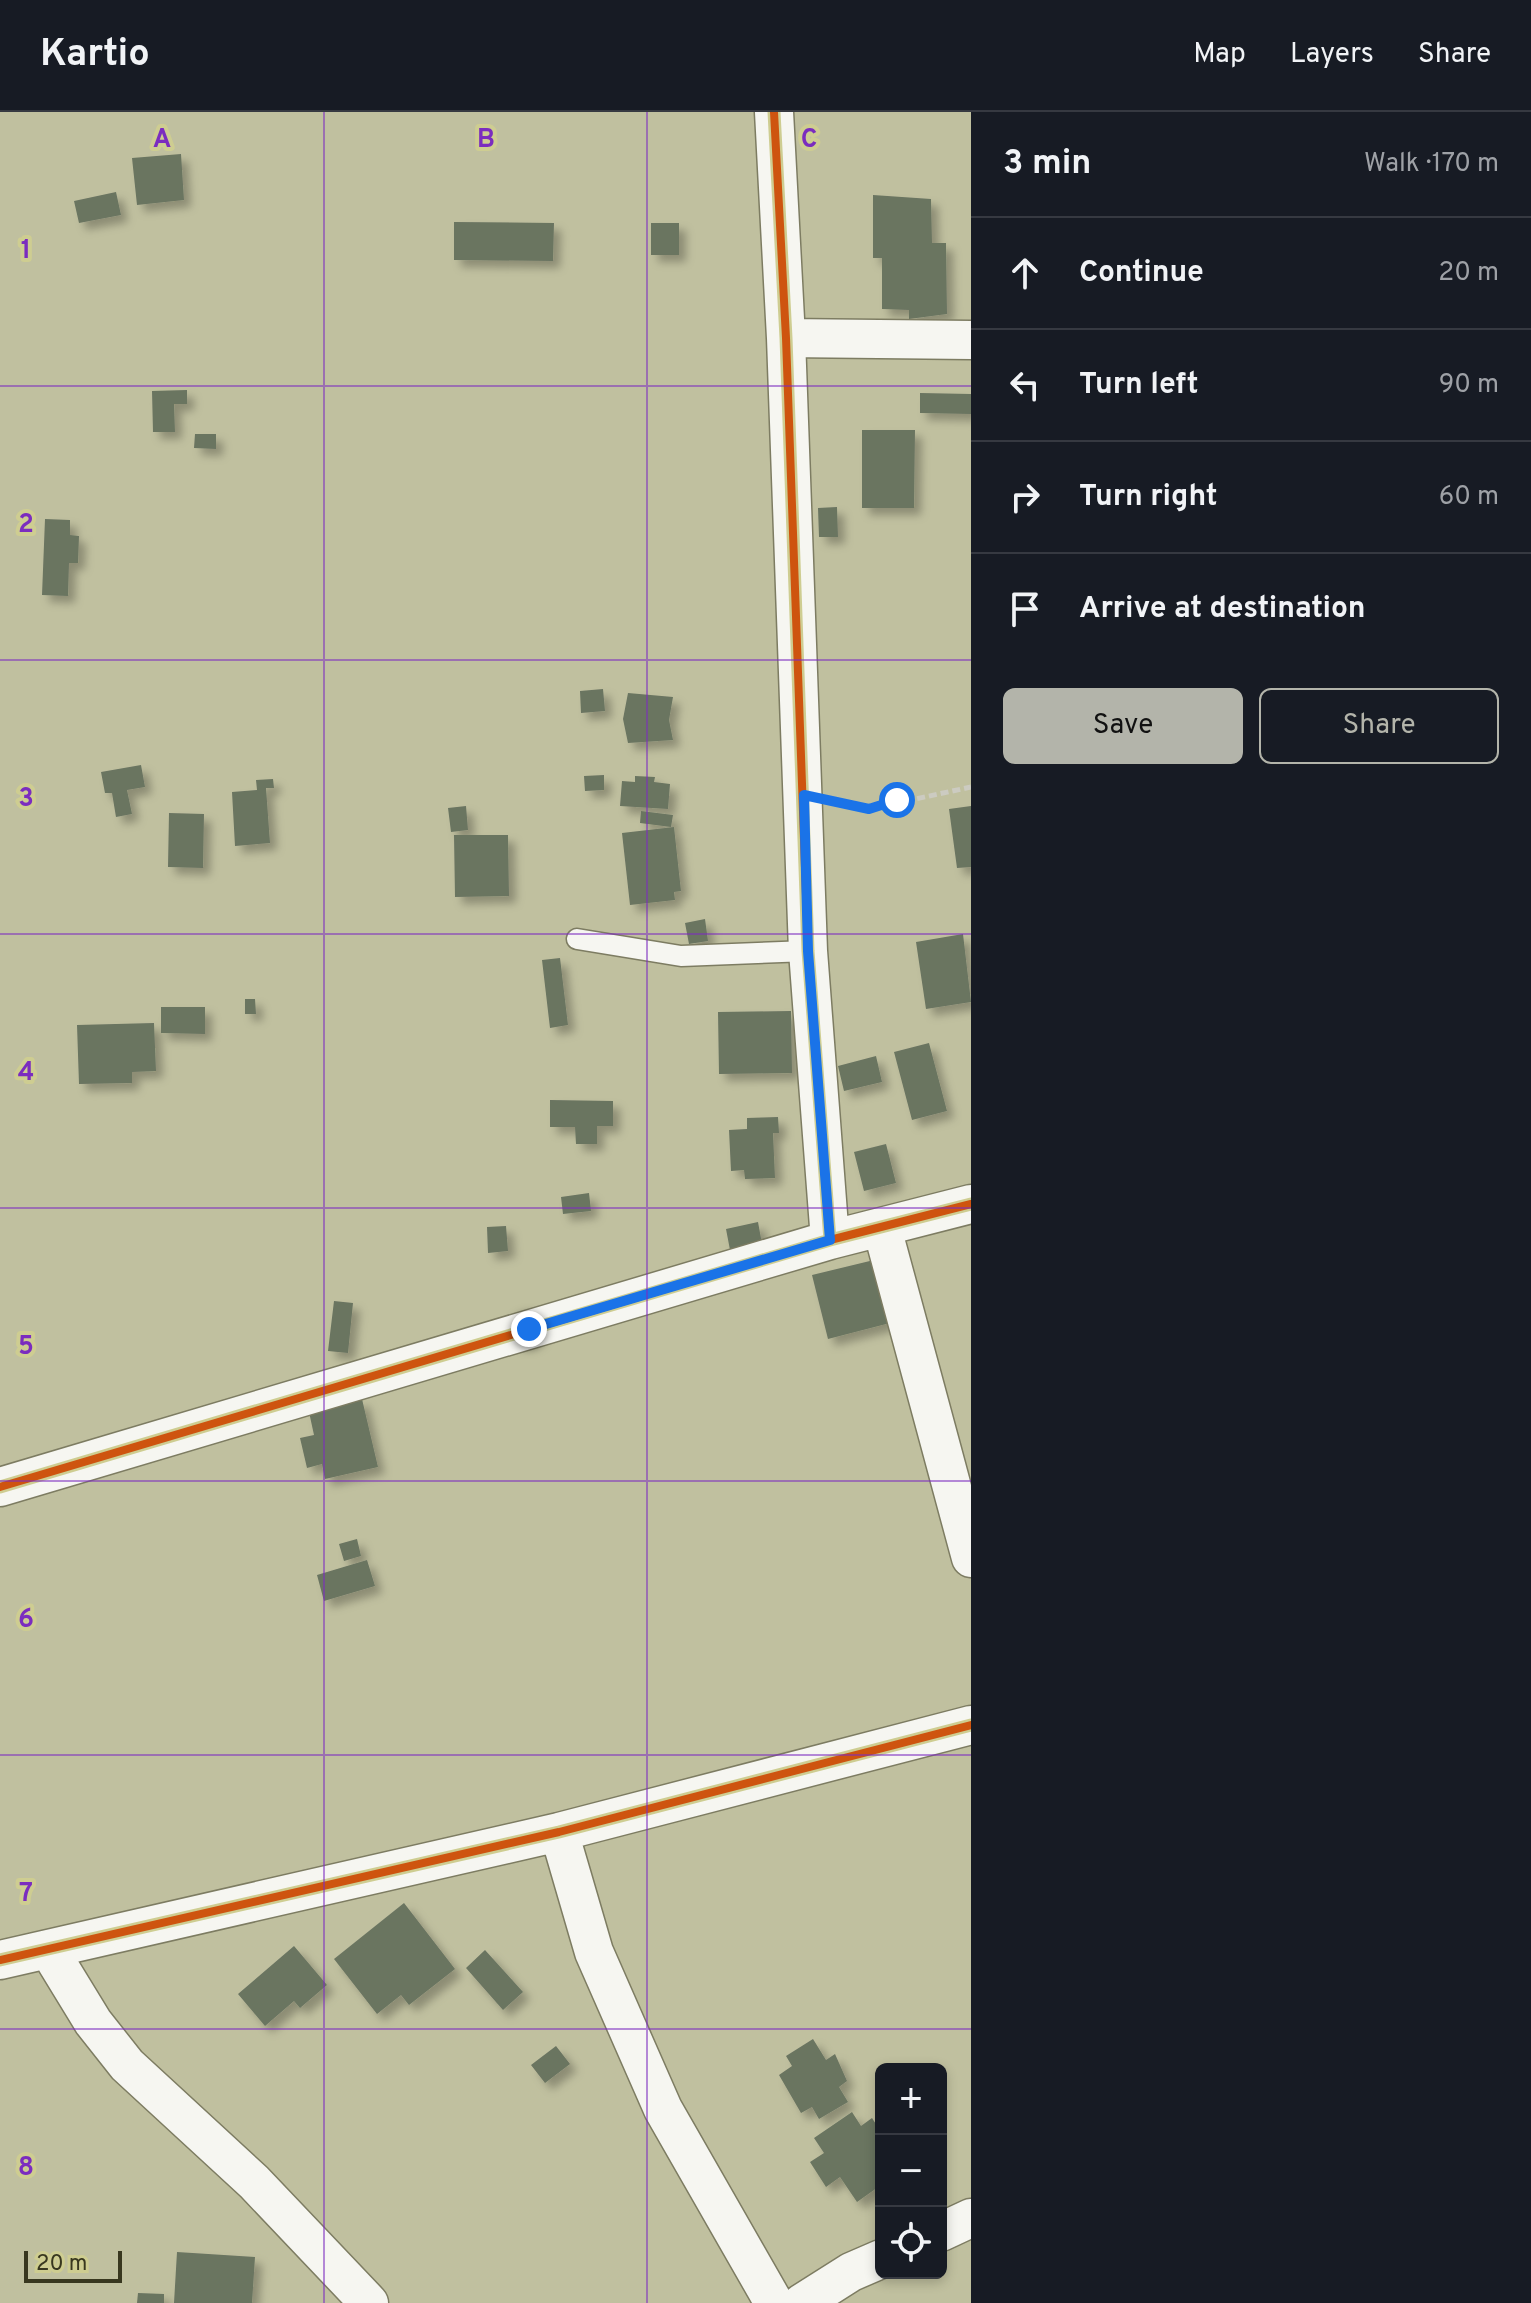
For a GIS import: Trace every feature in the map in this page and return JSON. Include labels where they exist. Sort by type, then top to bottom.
[{"type":"street","points":[[774,112],[786,338],[808,951],[830,1240]]},
{"type":"street","points":[[786,338],[971,340]]},
{"type":"street","points":[[0,1487],[830,1240],[971,1204]]},
{"type":"street","points":[[882,1228],[971,1558]]},
{"type":"street","points":[[0,1960],[559,1832],[971,1725]]},
{"type":"street","points":[[559,1832],[594,1952],[663,2109],[774,2303]]},
{"type":"street","points":[[49,1950],[93,2022],[127,2065],[254,2182],[369,2303]]},
{"type":"street","points":[[947,2229],[971,2218]]},
{"type":"street","points":[[802,2303],[851,2272],[875,2262]]},
{"type":"lane","points":[[577,939],[681,956],[808,951]]},
{"type":"path","points":[[804,795],[869,809],[971,787]]},
{"type":"building","points":[[181,154],[184,200],[137,205],[132,158]]},
{"type":"building","points":[[116,192],[121,215],[79,223],[74,201]]},
{"type":"building","points":[[873,195],[931,199],[932,243],[946,243],[947,314],[909,319],[909,310],[882,309],[882,258],[873,258]]},
{"type":"building","points":[[454,222],[554,223],[553,261],[454,260]]},
{"type":"building","points":[[651,223],[679,223],[679,255],[651,255]]},
{"type":"building","points":[[187,390],[187,404],[174,404],[175,432],[153,432],[152,391]]},
{"type":"building","points":[[920,393],[971,394],[971,414],[920,413]]},
{"type":"building","points":[[862,430],[915,430],[914,508],[862,508]]},
{"type":"building","points":[[195,434],[216,434],[216,449],[194,448]]},
{"type":"building","points":[[837,507],[838,537],[819,537],[818,508]]},
{"type":"building","points":[[45,519],[70,520],[70,535],[79,536],[78,563],[69,563],[68,596],[42,595]]},
{"type":"building","points":[[603,689],[605,711],[581,713],[580,691]]},
{"type":"building","points":[[628,693],[673,697],[669,720],[673,740],[628,743],[623,719]]},
{"type":"building","points":[[141,765],[145,787],[127,790],[132,814],[116,817],[112,793],[105,793],[101,772]]},
{"type":"building","points":[[604,775],[604,790],[585,791],[584,776]]},
{"type":"building","points":[[635,776],[655,777],[654,782],[670,784],[668,809],[620,806],[622,781],[635,782]]},
{"type":"building","points":[[273,779],[274,788],[266,788],[270,843],[235,846],[232,792],[257,790],[256,780]]},
{"type":"building","points":[[466,806],[468,830],[451,832],[448,808]]},
{"type":"building","points":[[971,806],[971,867],[957,868],[949,809]]},
{"type":"building","points":[[641,811],[673,815],[671,827],[640,823]]},
{"type":"building","points":[[169,813],[204,814],[203,868],[168,867]]},
{"type":"building","points":[[674,827],[681,891],[674,892],[675,900],[630,905],[622,833]]},
{"type":"building","points":[[454,835],[508,835],[509,896],[455,897]]},
{"type":"building","points":[[705,919],[708,941],[689,944],[685,923]]},
{"type":"building","points":[[963,934],[971,1002],[926,1009],[916,942]]},
{"type":"building","points":[[560,958],[568,1025],[550,1028],[542,960]]},
{"type":"building","points":[[245,999],[255,999],[256,1014],[245,1014]]},
{"type":"building","points":[[161,1007],[205,1007],[205,1034],[161,1033]]},
{"type":"building","points":[[791,1011],[792,1073],[719,1074],[718,1012]]},
{"type":"building","points":[[154,1023],[156,1071],[132,1072],[132,1083],[79,1084],[77,1025]]},
{"type":"building","points":[[929,1043],[947,1111],[912,1120],[894,1052]]},
{"type":"building","points":[[876,1056],[882,1082],[844,1091],[838,1066]]},
{"type":"building","points":[[550,1100],[613,1101],[613,1126],[597,1126],[597,1144],[576,1144],[575,1127],[550,1127]]},
{"type":"building","points":[[778,1117],[779,1133],[773,1133],[775,1178],[745,1179],[744,1170],[731,1171],[729,1130],[747,1129],[747,1118]]},
{"type":"building","points":[[886,1144],[896,1183],[864,1191],[854,1152]]},
{"type":"building","points":[[589,1193],[591,1211],[563,1214],[561,1197]]},
{"type":"building","points":[[758,1222],[762,1244],[730,1250],[726,1229]]},
{"type":"building","points":[[506,1226],[508,1251],[488,1253],[487,1227]]},
{"type":"building","points":[[874,1260],[890,1323],[828,1339],[812,1275]]},
{"type":"building","points":[[334,1301],[353,1303],[348,1353],[328,1351]]},
{"type":"building","points":[[362,1399],[378,1467],[325,1479],[322,1464],[307,1468],[300,1438],[314,1435],[309,1412]]},
{"type":"building","points":[[357,1539],[361,1556],[344,1561],[339,1544]]},
{"type":"building","points":[[367,1560],[375,1586],[324,1601],[317,1575]]},
{"type":"building","points":[[404,1903],[455,1969],[409,2005],[401,1995],[377,2014],[334,1959]]},
{"type":"building","points":[[294,1946],[327,1985],[300,2008],[294,2001],[265,2026],[238,1994]]},
{"type":"building","points":[[485,1950],[523,1992],[503,2010],[466,1968]]},
{"type":"building","points":[[813,2039],[826,2060],[835,2054],[847,2081],[839,2087],[848,2102],[819,2119],[812,2107],[801,2113],[779,2075],[792,2066],[786,2056]]},
{"type":"building","points":[[556,2046],[570,2064],[545,2083],[531,2065]]},
{"type":"building","points":[[852,2112],[861,2126],[872,2118],[875,2123],[875,2189],[857,2202],[840,2177],[826,2187],[810,2162],[824,2153],[814,2138]]},
{"type":"building","points":[[177,2252],[255,2257],[252,2303],[174,2303]]},
{"type":"building","points":[[138,2293],[164,2294],[164,2303],[137,2303]]},
{"type":"cycle path","points":[[774,112],[786,338],[808,951],[830,1240]]},
{"type":"cycle path","points":[[0,1487],[830,1240],[971,1204]]},
{"type":"cycle path","points":[[0,1960],[559,1832],[971,1725]]},
{"type":"route","points":[[529,1329],[830,1240],[808,951],[804,795],[869,809],[897,800]]}]
